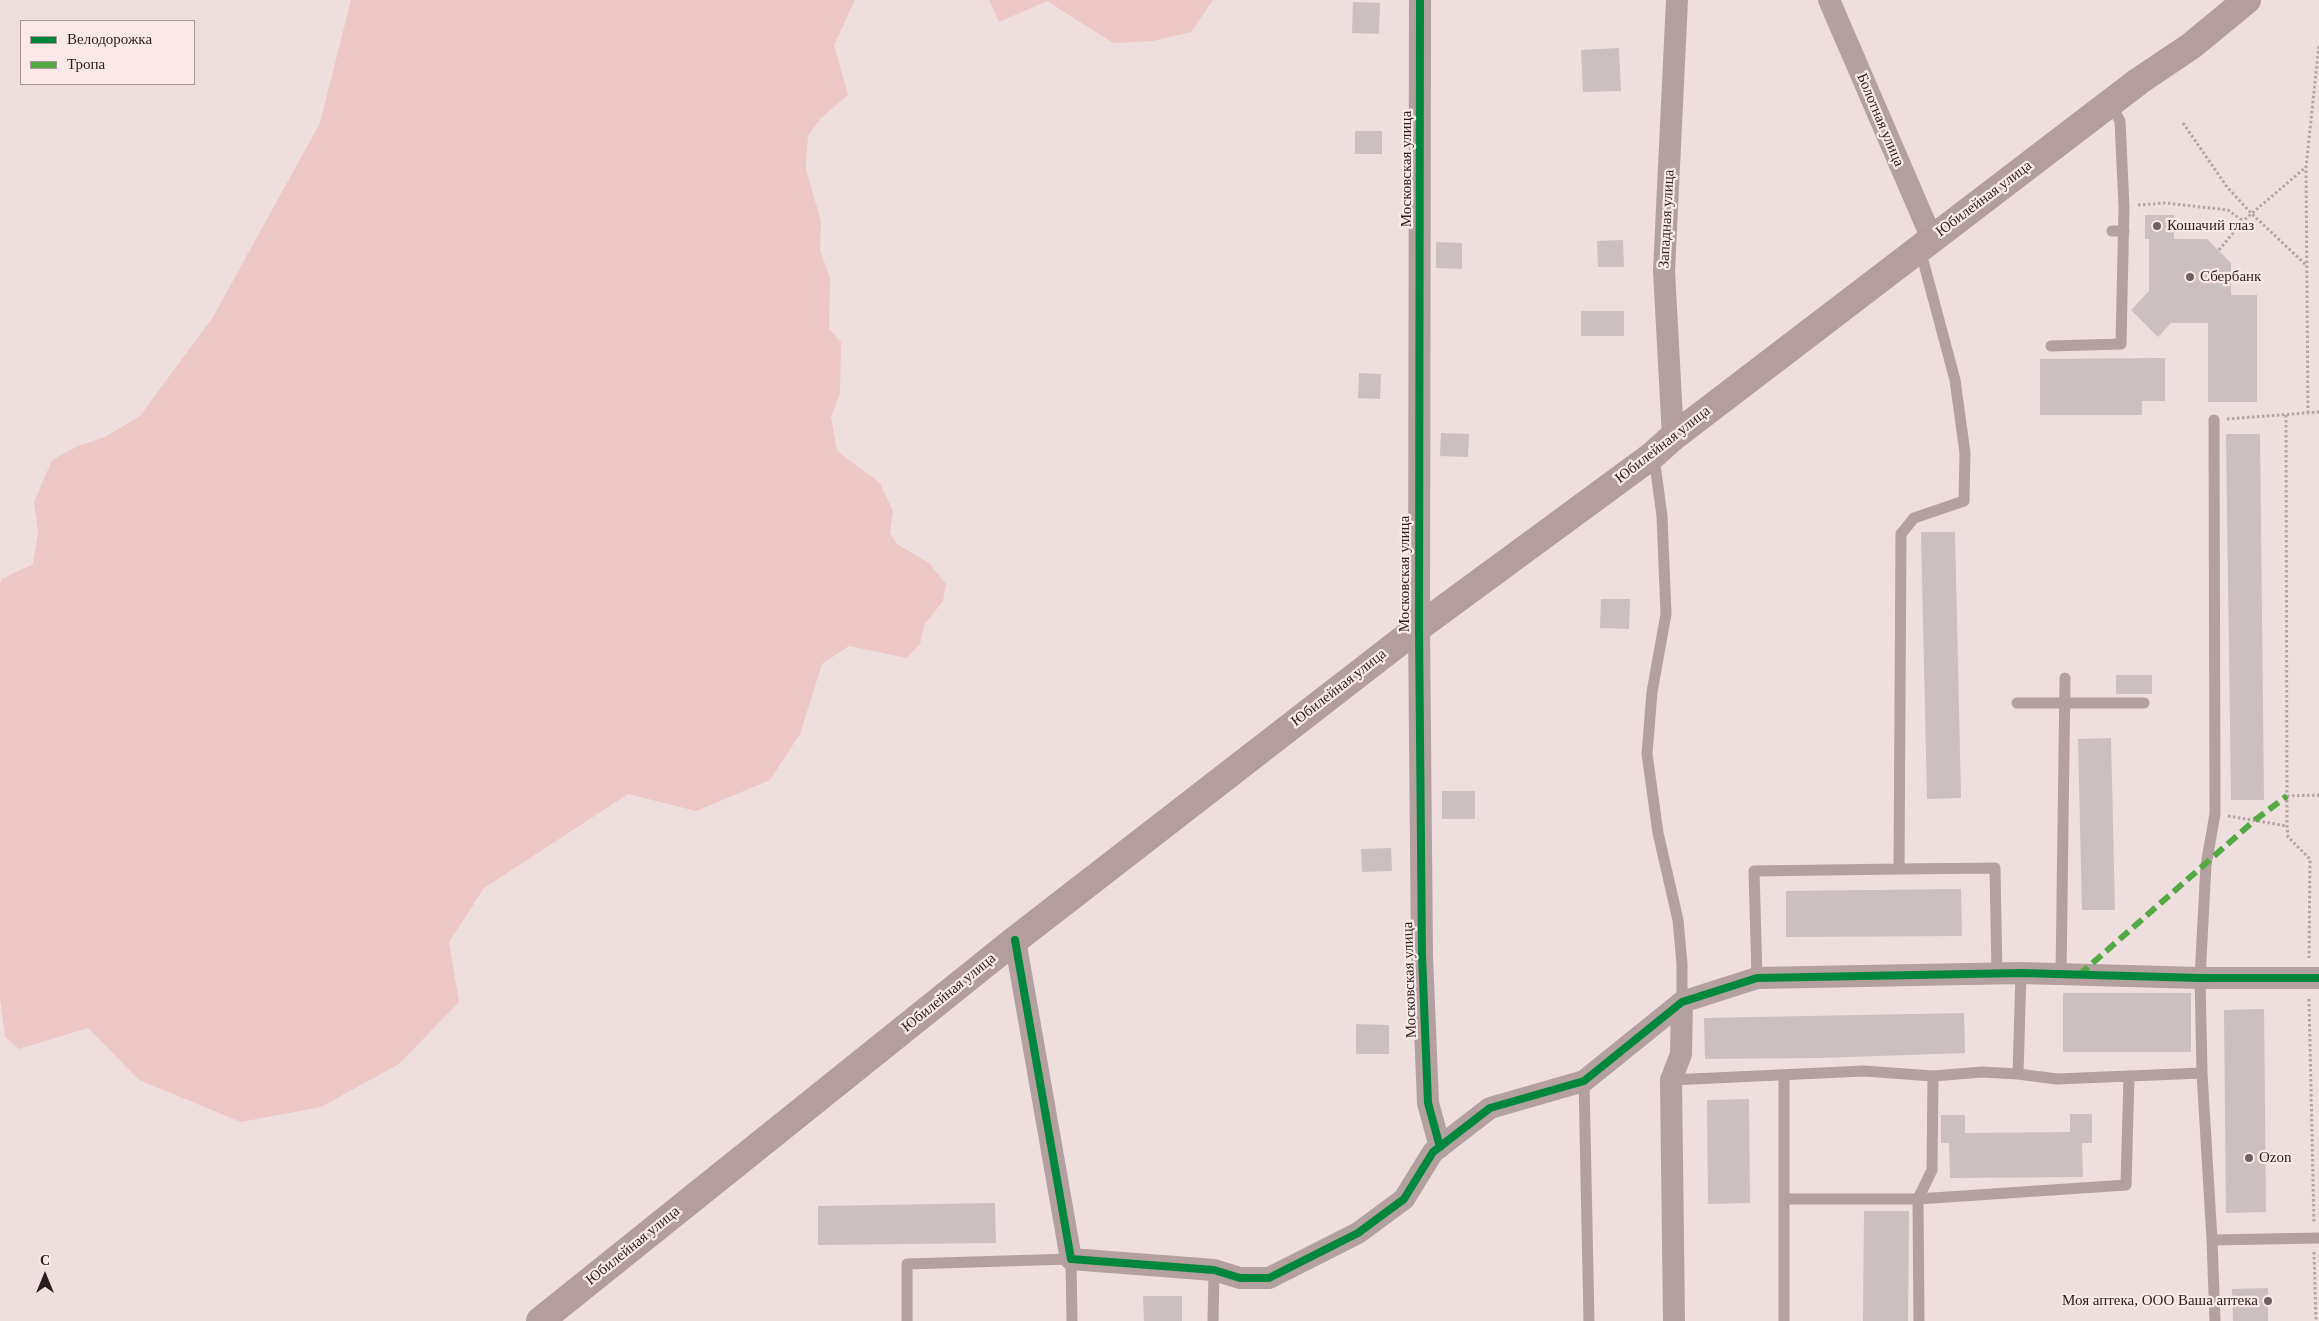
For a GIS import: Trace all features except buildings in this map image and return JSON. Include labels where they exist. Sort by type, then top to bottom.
[{"type":"main road","name":"Юбилейная улица","points":[[540,1321],[1015,940],[1419,627],[1663,446],[2138,80],[2191,46],[2241,2]]},
{"type":"street","name":"Московская улица","points":[[1420,0],[1419,627],[1422,965],[1428,1103],[1440,1147]]},
{"type":"street","name":"Западная улица","points":[[1663,446],[1664,270],[1678,0]]},
{"type":"street","name":"Болотная улица","points":[[1829,0],[1926,244]]},
{"type":"street","points":[[1015,940],[1071,1259],[1214,1270],[1240,1278],[1269,1278],[1358,1233],[1404,1199],[1433,1152],[1490,1108],[1584,1081],[1682,1002],[1757,978],[2021,973],[2200,978],[2314,978]]},
{"type":"street","points":[[1674,1321],[1671,1080],[1681,1054],[1682,1002]]},
{"type":"lane","points":[[2051,346],[2121,344],[2124,207],[2120,121],[2110,103]]},
{"type":"lane","points":[[2112,231],[2124,231]]},
{"type":"lane","points":[[1899,869],[1901,534],[1914,518],[1964,501],[1965,454],[1956,380],[1926,244]]},
{"type":"lane","points":[[2214,420],[2214,814],[2206,865],[2200,978],[2202,1073],[2215,1321]]},
{"type":"lane","points":[[1663,446],[1662,516],[1666,614],[1652,692],[1647,754],[1658,834],[1678,920],[1682,964],[1682,1002]]},
{"type":"lane","points":[[2061,974],[2064,678]]},
{"type":"lane","points":[[2017,703],[2144,702]]},
{"type":"lane","points":[[1757,978],[1754,871],[1995,868],[1997,974]]},
{"type":"lane","points":[[2018,1074],[2021,973]]},
{"type":"lane","points":[[1671,1080],[1864,1071],[1933,1076],[1982,1072],[2057,1079],[2202,1073]]},
{"type":"lane","points":[[1784,1075],[1784,1321]]},
{"type":"lane","points":[[1919,1321],[1918,1199],[1932,1170],[1933,1076]]},
{"type":"lane","points":[[1785,1199],[1918,1199],[2126,1186],[2129,1076]]},
{"type":"lane","points":[[1584,1081],[1589,1321]]},
{"type":"lane","points":[[2212,1240],[2317,1238]]},
{"type":"lane","points":[[907,1321],[907,1264],[1071,1259],[1072,1321]]},
{"type":"lane","points":[[1213,1321],[1214,1270]]},
{"type":"path","points":[[2308,413],[2306,167],[2319,45]]},
{"type":"path","points":[[2183,123],[2228,188],[2251,214],[2306,265]]},
{"type":"path","points":[[2219,250],[2242,221],[2306,167]]},
{"type":"path","points":[[2124,207],[2165,203],[2228,210],[2242,221]]},
{"type":"path","points":[[2214,420],[2319,412]]},
{"type":"path","points":[[2286,415],[2287,826],[2288,836],[2310,859],[2314,978],[2316,1321]]},
{"type":"path","points":[[2287,796],[2319,795]]},
{"type":"path","points":[[2214,814],[2287,826]]},
{"type":"shaded area","points":[[351,0],[855,0],[834,45],[848,95],[820,119],[808,136],[806,160],[806,170],[821,221],[820,250],[830,278],[829,329],[841,342],[840,393],[831,417],[837,451],[880,483],[893,511],[890,533],[897,544],[929,563],[946,584],[943,601],[924,625],[920,644],[907,658],[849,646],[822,664],[800,734],[770,780],[696,811],[628,794],[484,888],[449,942],[459,1002],[399,1064],[321,1107],[241,1122],[139,1080],[88,1028],[19,1049],[5,1037],[0,998],[0,583],[2,579],[33,564],[38,532],[34,502],[52,460],[78,446],[105,437],[140,416],[213,317],[320,123]]},
{"type":"shaded area","points":[[989,0],[1213,0],[1191,32],[1153,41],[1113,43],[1047,1],[999,22]]},
{"type":"marked path","points":[[2079,975],[2255,820],[2287,796]]},
{"type":"cycle path","points":[[1420,0],[1419,627],[1422,955],[1428,1103],[1440,1147]]},
{"type":"cycle path","points":[[1015,940],[1071,1259],[1214,1270],[1240,1278],[1269,1278],[1358,1233],[1404,1199],[1433,1152],[1490,1108],[1584,1081],[1682,1002],[1757,978],[2021,973],[2200,978],[2319,978]]},
{"type":"place","name":"Кошачий глаз","points":[[2157,226]]},
{"type":"place","name":"Сбербанк","points":[[2190,277]]},
{"type":"place","name":"Ozon","points":[[2249,1158]]},
{"type":"place","name":"Моя аптека, ООО Ваша аптека","points":[[2268,1301]]}]
